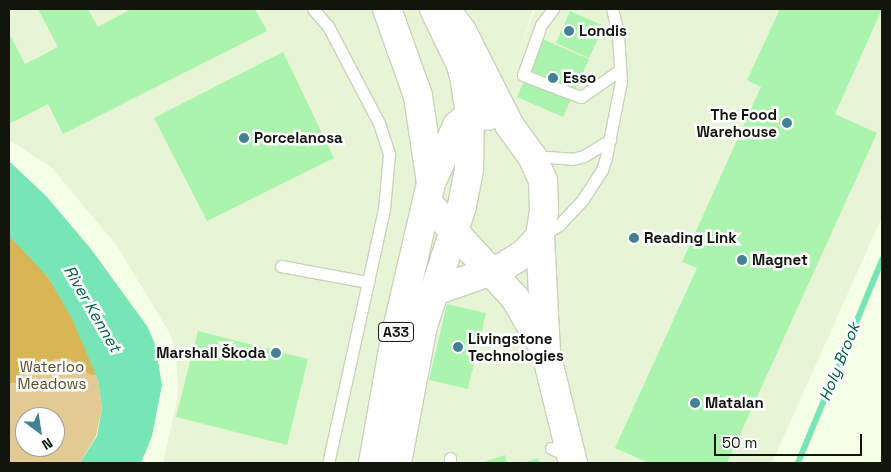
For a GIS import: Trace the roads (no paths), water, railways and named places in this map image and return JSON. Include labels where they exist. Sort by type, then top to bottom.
[{"type":"main road","name":"A33","points":[[373,463],[395,338],[429,193],[418,96],[387,9]]},
{"type":"main road","name":"A33","points":[[397,463],[413,370],[432,292],[454,230],[467,184],[470,114],[461,66],[434,9]]},
{"type":"main road","points":[[445,9],[462,31],[510,126],[532,156],[543,181],[545,196],[540,237],[546,353],[565,456]]},
{"type":"main road","points":[[510,126],[484,114],[470,114],[453,132],[429,193],[454,230],[522,307],[546,353]]},
{"type":"main road","points":[[432,292],[492,272],[526,253],[540,237]]},
{"type":"lane","points":[[313,9],[328,26],[379,123],[389,154],[384,209],[328,463]]},
{"type":"lane","points":[[553,9],[541,24],[523,76],[581,97],[620,70]]},
{"type":"lane","points":[[540,237],[559,225],[583,199],[602,170],[618,109],[620,70],[612,9]]},
{"type":"lane","points":[[532,156],[572,159],[584,156],[610,140]]},
{"type":"lane","points":[[281,266],[367,282]]},
{"type":"water","name":"River Kennet","points":[[9,161],[47,197],[91,249],[147,326],[155,344],[162,385],[152,436],[141,463],[80,463],[97,436],[102,408],[98,380],[72,319],[48,277],[9,236]]},
{"type":"waterway","name":"Holy Brook","points":[[798,463],[882,260]]},
{"type":"place","name":"Londis","points":[[569,31]]},
{"type":"place","name":"Esso","points":[[553,78]]},
{"type":"place","name":"The Food Warehouse","points":[[787,123]]},
{"type":"place","name":"Porcelanosa","points":[[244,138]]},
{"type":"place","name":"Reading Link","points":[[634,238]]},
{"type":"place","name":"Magnet","points":[[742,260]]},
{"type":"place","name":"Livingstone Technologies","points":[[458,347]]},
{"type":"place","name":"Marshall Škoda","points":[[276,353]]},
{"type":"place","name":"Matalan","points":[[695,403]]},
{"type":"park label","name":"Waterloo Meadows","points":[[52,374]]}]
